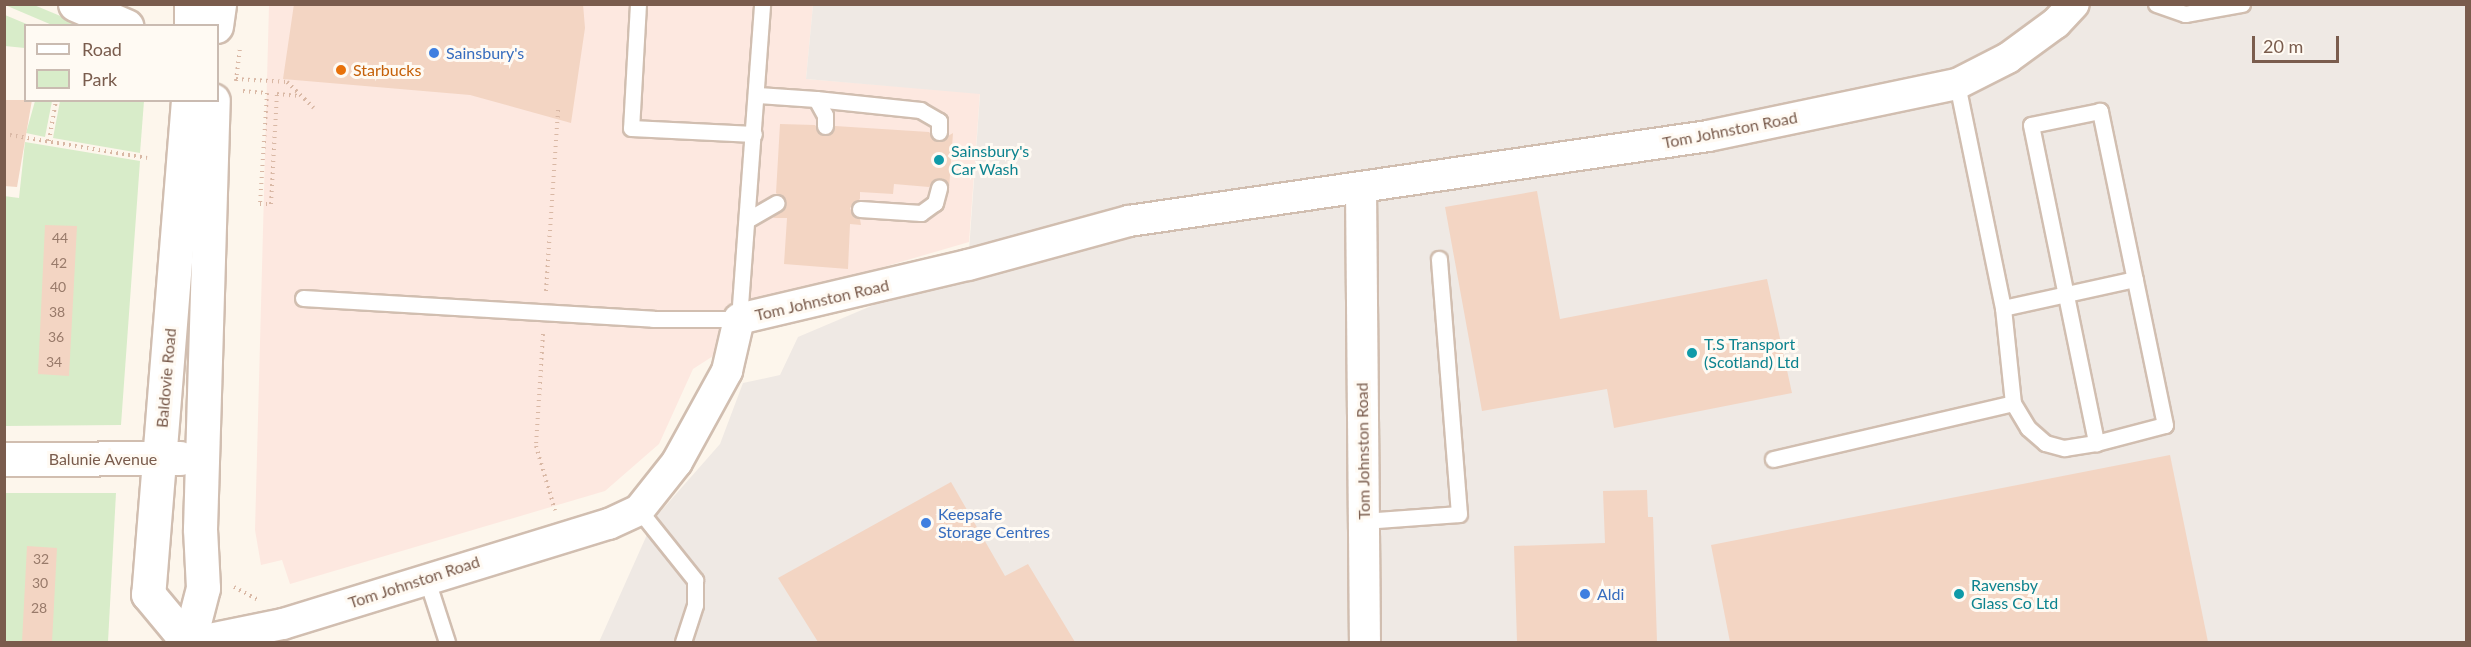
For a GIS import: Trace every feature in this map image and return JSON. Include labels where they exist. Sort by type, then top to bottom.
[{"type":"main road","points":[[75,4],[121,24]]},
{"type":"main road","points":[[191,4],[191,24]]},
{"type":"main road","points":[[216,24],[219,4]]},
{"type":"main road","name":"Baldovie Road","points":[[189,642],[204,588],[200,529],[202,458],[228,90]]},
{"type":"main road","name":"Baldovie Road","points":[[188,102],[148,594],[189,642]]},
{"type":"main road","name":"Balunie Avenue","points":[[4,459],[202,458]]},
{"type":"street","name":"Tom Johnston Road","points":[[195,642],[283,624],[426,577],[609,524],[639,510],[677,462],[727,371],[739,319],[968,265],[1129,221],[1708,136],[1957,84],[2008,58],[2056,23],[2074,4]]},
{"type":"street","name":"Tom Johnston Road","points":[[1361,188],[1365,642]]},
{"type":"lane","points":[[638,4],[631,128],[754,134]]},
{"type":"lane","points":[[303,298],[653,319],[739,319],[758,95],[762,4]]},
{"type":"lane","points":[[2157,4],[2185,14],[2242,4]]},
{"type":"lane","points":[[1957,84],[2003,308],[2013,403],[2028,428],[2044,443],[2064,448],[2096,443],[2165,425],[2100,111],[2031,125],[2096,443]]},
{"type":"lane","points":[[758,95],[920,110],[939,121],[939,132]]},
{"type":"lane","points":[[816,99],[825,114],[825,126]]},
{"type":"lane","points":[[860,209],[921,213],[935,203],[939,188]]},
{"type":"lane","points":[[747,220],[776,203]]},
{"type":"lane","points":[[1364,521],[1459,514],[1439,259]]},
{"type":"lane","points":[[2003,308],[2135,279]]},
{"type":"lane","points":[[1773,459],[2013,403]]},
{"type":"lane","points":[[639,510],[695,580],[695,605],[683,642]]},
{"type":"lane","points":[[426,577],[447,642]]},
{"type":"path","points":[[228,90],[287,82],[314,108]]},
{"type":"path","points":[[228,90],[267,93],[260,204],[271,204],[277,94],[300,96]]},
{"type":"path","points":[[49,141],[56,102]]},
{"type":"path","points":[[4,134],[147,158]]},
{"type":"shaded area","points":[[269,5],[813,5],[806,79],[980,93],[969,242],[825,284],[693,369],[659,444],[605,491],[290,584],[282,560],[261,565],[255,530]]},
{"type":"shaded area","points":[[813,5],[2466,5],[2466,642],[599,642],[654,519],[720,444],[743,383],[780,375],[798,337],[968,265],[980,94],[806,79]]},
{"type":"green space","points":[[5,5],[34,5],[80,24],[50,24]]},
{"type":"green space","points":[[5,15],[27,24],[24,24],[24,48],[5,46]]},
{"type":"green space","points":[[35,102],[52,102],[45,137],[26,133]]},
{"type":"green space","points":[[60,102],[144,102],[140,153],[53,138]]},
{"type":"green space","points":[[25,142],[140,161],[121,425],[5,426],[4,196],[19,198]]},
{"type":"green space","points":[[4,493],[116,493],[108,642],[5,642]]},
{"type":"building","name":"Sainsbury's","points":[[294,4],[583,4],[585,28],[571,123],[470,95],[283,79]]},
{"type":"building","points":[[4,100],[32,102],[17,187],[4,186]]},
{"type":"building","points":[[780,124],[815,125],[824,136],[835,126],[929,132],[938,142],[953,133],[949,189],[945,181],[937,179],[929,187],[894,184],[893,194],[860,192],[860,199],[850,208],[854,217],[860,219],[861,225],[850,224],[848,269],[784,264],[787,218],[773,218],[786,204],[776,193]]},
{"type":"building","points":[[1537,191],[1560,319],[1767,279],[1792,393],[1614,428],[1607,389],[1482,411],[1445,207]]},
{"type":"building","points":[[45,225],[77,226],[69,376],[38,374]]},
{"type":"building","name":"Ravensby Glass Co Ltd","points":[[2170,455],[2208,642],[1730,642],[1711,545]]},
{"type":"building","name":"Keepsafe Storage Centres","points":[[951,482],[1005,576],[1028,564],[1075,642],[818,642],[778,578]]},
{"type":"building","name":"Aldi","points":[[1647,490],[1648,517],[1653,517],[1657,642],[1517,642],[1514,546],[1605,543],[1603,491]]},
{"type":"building","points":[[27,546],[57,548],[52,642],[22,642]]},
{"type":"place","name":"Sainsbury's","points":[[434,53]]},
{"type":"place","name":"Starbucks","points":[[341,70]]},
{"type":"place","name":"Sainsbury's Car Wash","points":[[939,160]]},
{"type":"place","name":"T.S Transport (Scotland) Ltd","points":[[1692,353]]},
{"type":"place","name":"Keepsafe Storage Centres","points":[[926,523]]},
{"type":"place","name":"Aldi","points":[[1585,594]]},
{"type":"place","name":"Ravensby Glass Co Ltd","points":[[1959,594]]}]
